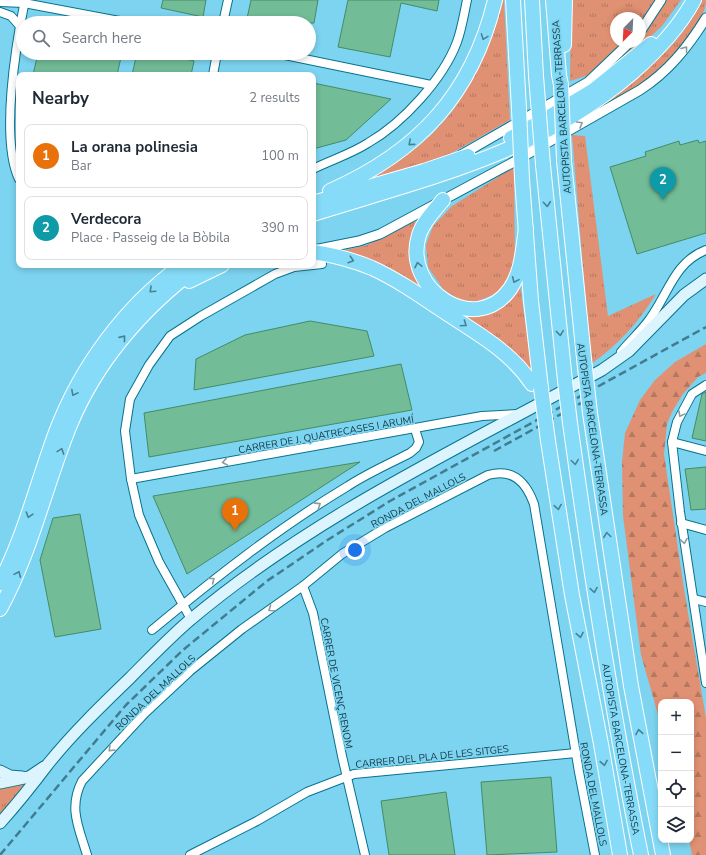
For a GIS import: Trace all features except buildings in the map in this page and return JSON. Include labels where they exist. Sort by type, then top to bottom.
[{"type":"highway","points":[[316,198],[374,170],[404,149],[434,120],[453,96],[470,68],[486,34],[495,0]]},
{"type":"highway","points":[[513,0],[522,179],[537,386],[543,405],[572,595],[601,744],[620,855]]},
{"type":"highway","name":"AUTOPISTA BARCELONA-TERRASSA","points":[[532,0],[543,165],[570,423],[593,587],[640,855]]},
{"type":"highway","name":"AUTOPISTA BARCELONA-TERRASSA","points":[[553,0],[561,77],[564,161],[590,413],[631,686],[663,855]]},
{"type":"highway","points":[[561,77],[565,0]]},
{"type":"highway","points":[[316,202],[447,164],[506,140],[544,120],[594,90],[652,43],[676,16],[685,0]]},
{"type":"highway","points":[[316,213],[402,188],[482,161],[531,138],[578,113],[599,100],[662,45],[683,18],[694,0]]},
{"type":"highway","points":[[443,200],[422,227],[419,236],[417,255],[421,274],[427,285],[444,300],[457,306],[480,308],[493,304],[505,295],[514,283],[519,270],[526,228]]},
{"type":"highway","points":[[316,252],[356,262],[384,274],[405,286],[506,354],[537,386]]},
{"type":"highway","points":[[0,583],[22,534],[58,426],[82,378],[102,346],[126,317],[157,285],[178,268]]},
{"type":"highway","points":[[0,609],[24,559],[63,445],[83,398],[117,345],[138,320],[167,291],[196,268]]},
{"type":"highway","points":[[167,291],[216,268]]},
{"type":"main road","points":[[0,823],[38,779],[48,764],[110,697],[191,619],[261,565],[344,510],[524,413],[611,364],[629,351],[684,295],[706,279]]},
{"type":"main road","points":[[0,783],[29,777],[48,764]]},
{"type":"main road","points":[[0,771],[10,776],[29,777]]},
{"type":"street","points":[[225,16],[228,0]]},
{"type":"street","points":[[316,167],[357,149],[378,137],[414,106],[451,56],[458,41],[467,0]]},
{"type":"street","points":[[646,23],[661,0]]},
{"type":"street","points":[[0,2],[25,2],[95,16]]},
{"type":"street","points":[[21,16],[25,2]]},
{"type":"street","points":[[0,12],[11,16],[16,22]]},
{"type":"street","points":[[316,250],[359,241],[380,234],[586,121],[655,80],[682,54],[706,18]]},
{"type":"street","points":[[16,45],[11,79],[8,120],[10,150],[16,173]]},
{"type":"street","points":[[447,164],[584,84],[603,69],[624,48]]},
{"type":"street","points":[[213,72],[215,60]]},
{"type":"street","points":[[309,60],[431,85]]},
{"type":"street","points":[[611,364],[650,320],[680,268],[689,259],[706,250]]},
{"type":"street","points":[[316,265],[322,264]]},
{"type":"street","points":[[191,619],[159,562],[139,515],[131,479],[125,431],[130,399],[150,365],[170,336],[201,316],[275,274],[291,268]]},
{"type":"street","points":[[706,385],[692,394],[677,422],[672,442],[681,523],[706,680]]},
{"type":"street","name":"CARRER DE J. QUATRECASES I ARUMÍ","points":[[131,479],[482,416],[524,413]]},
{"type":"street","points":[[152,630],[231,565],[307,512],[349,485],[410,453],[416,448],[419,442],[415,429]]},
{"type":"street","points":[[672,442],[706,451]]},
{"type":"street","name":"RONDA DEL MALLOLS","points":[[87,855],[74,806],[76,793],[82,781],[145,714],[190,671],[242,629],[303,586],[342,554],[385,528],[488,475],[499,472],[510,475],[523,483],[534,504],[595,855]]},
{"type":"street","points":[[681,523],[706,530]]},
{"type":"street","name":"CARRER DE VICENÇ RENOM","points":[[303,586],[313,613],[347,777],[365,855]]},
{"type":"street","points":[[694,599],[706,602]]},
{"type":"street","name":"CARRER DEL PLA DE LES SITGES","points":[[190,855],[257,821],[307,792],[367,771],[576,752]]},
{"type":"green space","points":[[501,0],[504,0],[510,120],[452,153],[411,169],[372,179],[430,136],[455,106],[466,90],[483,55]]},
{"type":"green space","points":[[571,0],[655,0],[646,14],[646,12],[610,12],[610,48],[618,48],[589,75],[570,81]]},
{"type":"green space","points":[[665,0],[681,0],[662,26],[646,41],[646,27]]},
{"type":"green space","points":[[702,0],[706,0],[706,4],[701,18],[684,44],[672,58],[645,81],[630,91],[581,117],[633,80],[665,52],[692,19]]},
{"type":"green space","points":[[629,48],[637,48],[599,77]]},
{"type":"green space","points":[[572,135],[585,136],[608,316],[656,294],[635,323],[619,341],[591,364]]},
{"type":"green space","points":[[514,167],[515,263],[509,283],[497,293],[476,302],[460,301],[443,289],[428,267],[426,245],[433,226],[452,206]]},
{"type":"green space","points":[[411,222],[416,222],[417,226],[413,268],[421,290],[341,251],[367,245]]},
{"type":"green space","points":[[520,284],[532,372],[506,346],[486,331],[454,312],[476,313]]},
{"type":"green space","points":[[706,344],[706,373],[698,377],[683,394],[672,412],[667,424],[664,454],[684,589],[706,718],[706,855],[692,855],[690,843],[694,843],[694,699],[658,699],[658,714],[641,655],[623,516],[622,462],[625,433],[640,400],[655,380],[675,362]]},
{"type":"green space","points":[[29,781],[0,818],[0,787]]},
{"type":"railway","points":[[0,855],[126,705],[183,650],[267,581],[326,541],[390,501],[706,327]]},
{"type":"railway","points":[[494,451],[583,402]]},
{"type":"place","name":"Verdecora","points":[[663,200]]},
{"type":"place","name":"La orana polinesia","points":[[235,531]]}]
